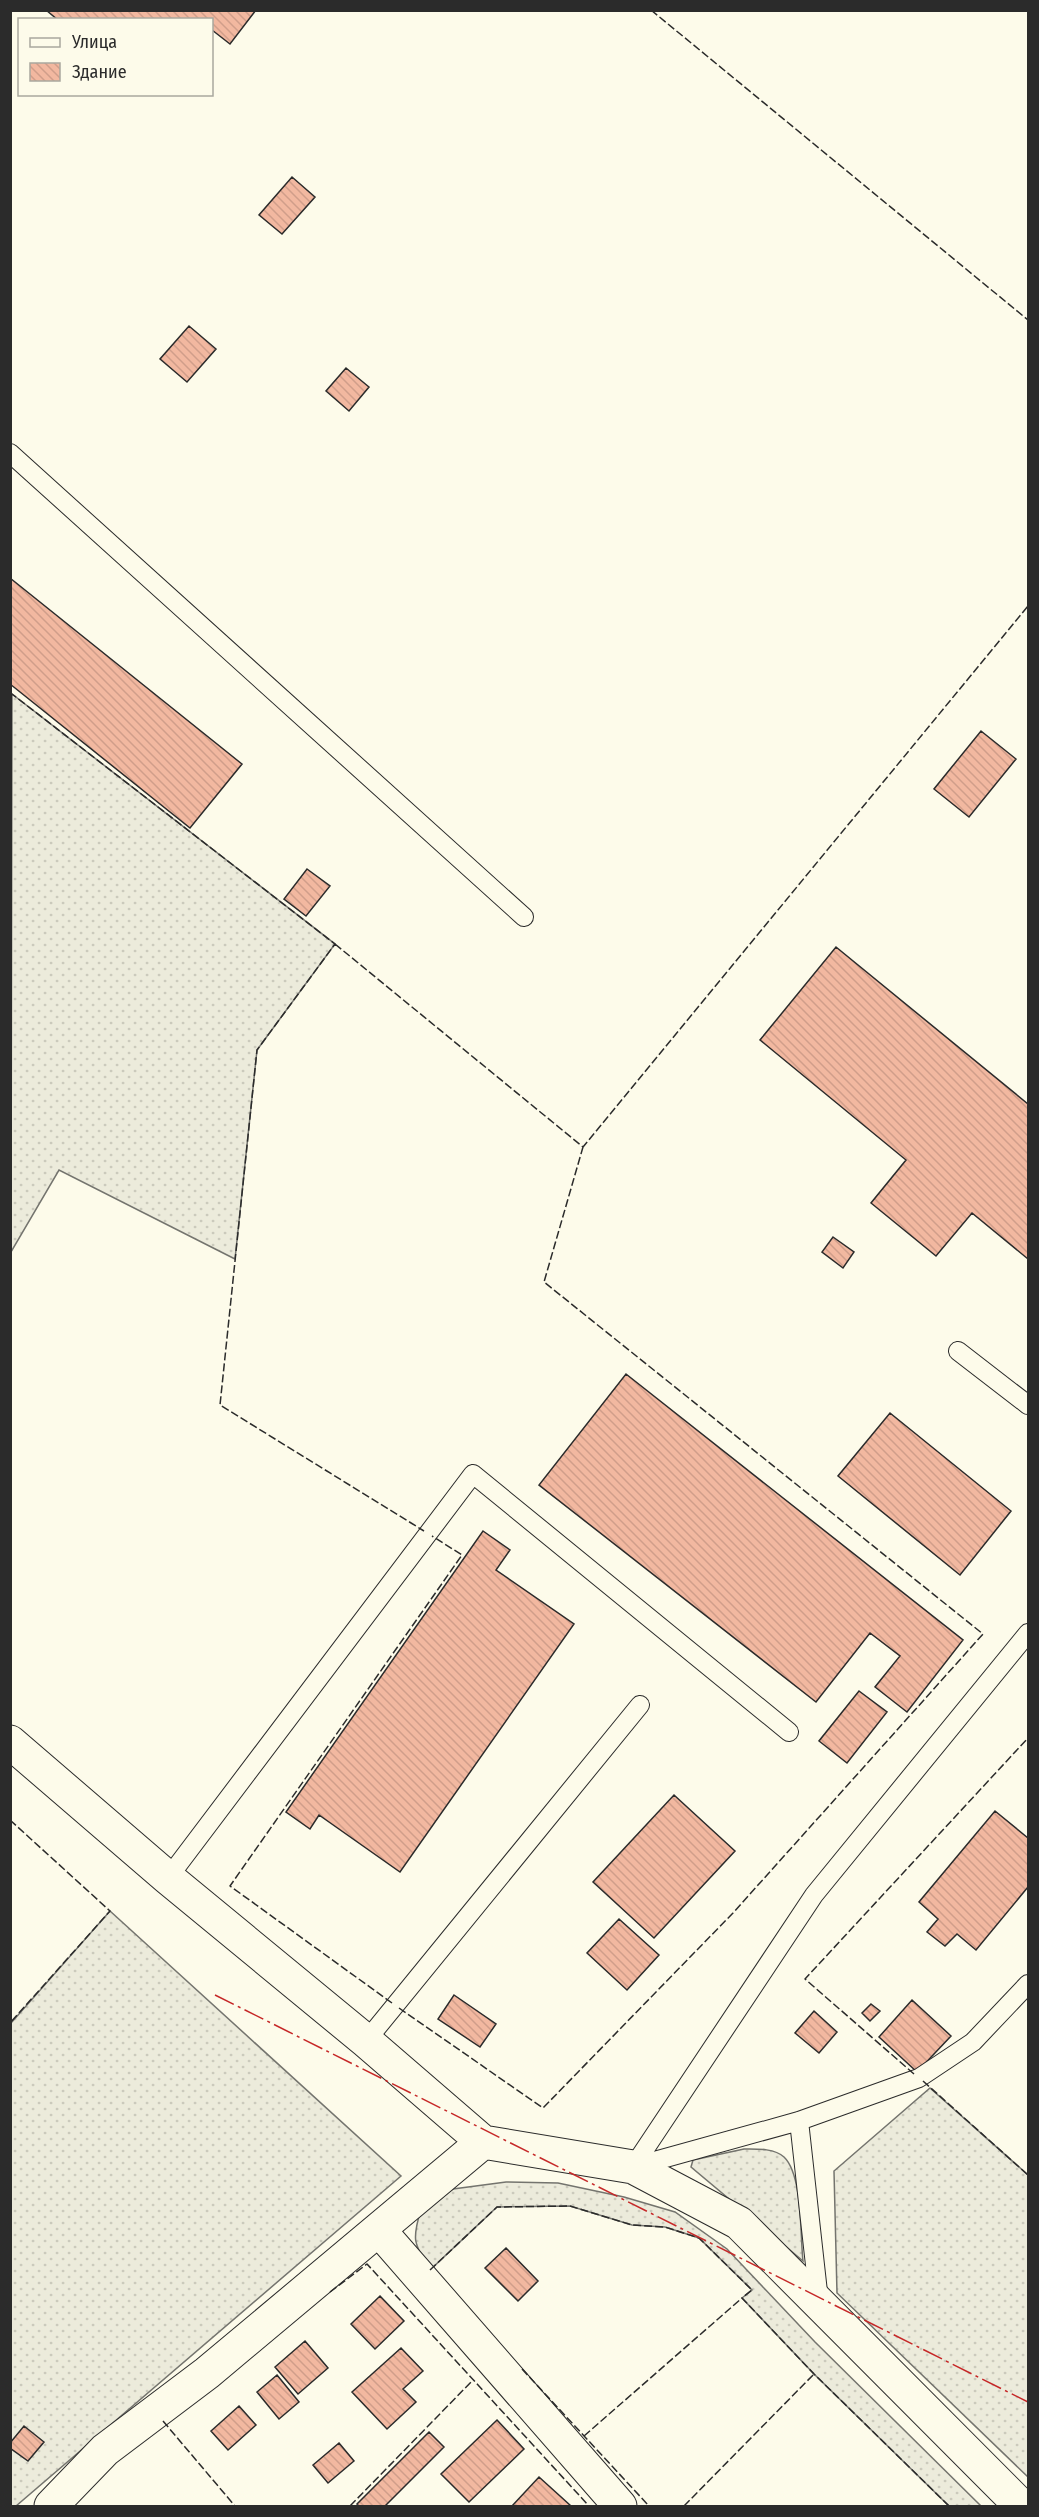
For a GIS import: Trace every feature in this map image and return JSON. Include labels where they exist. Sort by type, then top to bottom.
[{"type":"street","points":[[10,1742],[168,1878],[366,2041],[483,2142],[633,2167],[739,2223],[1021,2506]]},
{"type":"street","points":[[51,2506],[105,2450],[207,2373],[483,2142]]},
{"type":"street","points":[[378,2230],[620,2506]]},
{"type":"lane","points":[[10,453],[524,917]]},
{"type":"lane","points":[[958,1351],[1029,1405]]},
{"type":"lane","points":[[168,1878],[472,1474],[789,1732]]},
{"type":"lane","points":[[633,2167],[814,1895],[1029,1633]]},
{"type":"lane","points":[[366,2041],[640,1705]]},
{"type":"lane","points":[[633,2167],[799,2121],[919,2078],[973,2042],[1029,1984]]},
{"type":"lane","points":[[799,2121],[819,2303]]},
{"type":"shaded area","points":[[12,694],[335,944],[257,1050],[235,1259],[59,1170],[11,1252]]},
{"type":"shaded area","points":[[110,1911],[401,2176],[16,2506],[11,2506],[11,2023]]},
{"type":"shaded area","points":[[930,2088],[1028,2175],[1028,2477],[837,2293],[834,2171]]},
{"type":"shaded area","points":[[744,2149],[775,2152],[784,2157],[790,2166],[798,2191],[803,2261],[691,2167],[693,2160]]},
{"type":"shaded area","points":[[506,2182],[558,2183],[624,2197],[675,2212],[727,2249],[815,2342],[981,2506],[949,2506],[814,2374],[742,2298],[752,2290],[699,2238],[665,2227],[632,2225],[570,2206],[497,2207],[430,2270],[416,2241],[416,2227],[421,2209],[453,2189]]},
{"type":"building","points":[[46,10],[256,10],[230,44],[213,31],[213,18],[56,18]]},
{"type":"building","points":[[292,177],[315,197],[282,234],[259,215]]},
{"type":"building","points":[[189,326],[216,349],[187,382],[160,359]]},
{"type":"building","points":[[346,368],[369,387],[349,411],[326,391]]},
{"type":"building","points":[[10,578],[242,764],[190,828],[10,684]]},
{"type":"building","points":[[981,731],[1016,759],[969,817],[934,789]]},
{"type":"building","points":[[307,869],[330,886],[306,916],[284,899]]},
{"type":"building","points":[[836,947],[1028,1104],[1028,1259],[972,1213],[936,1256],[871,1203],[906,1160],[760,1040]]},
{"type":"building","points":[[833,1237],[854,1252],[843,1268],[822,1252]]},
{"type":"building","points":[[626,1374],[963,1640],[907,1712],[875,1687],[900,1656],[870,1633],[816,1702],[539,1485]]},
{"type":"building","points":[[890,1413],[1011,1511],[960,1575],[838,1476]]},
{"type":"building","points":[[483,1531],[510,1550],[496,1570],[574,1624],[400,1872],[319,1815],[310,1829],[286,1812]]},
{"type":"building","points":[[859,1691],[887,1712],[847,1763],[819,1741]]},
{"type":"building","points":[[674,1795],[735,1851],[654,1938],[593,1882]]},
{"type":"building","points":[[995,1811],[1028,1838],[1028,1887],[976,1950],[957,1934],[945,1946],[927,1932],[938,1919],[919,1902]]},
{"type":"building","points":[[619,1919],[659,1955],[627,1990],[587,1953]]},
{"type":"building","points":[[454,1995],[496,2024],[480,2047],[438,2019]]},
{"type":"building","points":[[912,2000],[951,2036],[917,2072],[879,2037]]},
{"type":"building","points":[[871,2004],[880,2011],[870,2021],[862,2013]]},
{"type":"building","points":[[814,2011],[837,2032],[819,2053],[795,2033]]},
{"type":"building","points":[[506,2248],[538,2281],[518,2301],[485,2268]]},
{"type":"building","points":[[380,2296],[404,2321],[375,2349],[351,2324]]},
{"type":"building","points":[[305,2341],[328,2368],[298,2394],[275,2367]]},
{"type":"building","points":[[401,2348],[423,2371],[403,2389],[416,2402],[387,2429],[352,2392]]},
{"type":"building","points":[[277,2375],[299,2402],[279,2419],[257,2392]]},
{"type":"building","points":[[239,2406],[256,2425],[228,2450],[211,2431]]},
{"type":"building","points":[[497,2420],[524,2449],[469,2502],[441,2474]]},
{"type":"building","points":[[24,2426],[44,2442],[28,2461],[10,2448],[10,2443]]},
{"type":"building","points":[[429,2432],[444,2447],[385,2506],[359,2506],[357,2504]]},
{"type":"building","points":[[339,2443],[354,2461],[328,2483],[313,2465]]},
{"type":"building","points":[[539,2477],[571,2506],[512,2506]]},
{"type":"fence","points":[[651,10],[1028,320]]},
{"type":"fence","points":[[335,944],[583,1147],[1028,606]]},
{"type":"fence","points":[[10,696],[12,694],[335,944],[257,1050],[220,1405],[424,1531]]},
{"type":"fence","points":[[399,2008],[543,2108],[733,1913],[983,1634],[544,1282],[583,1147]]},
{"type":"fence","points":[[392,2003],[230,1886],[462,1555],[432,1536]]},
{"type":"fence","points":[[914,2074],[805,1979],[1028,1738]]},
{"type":"fence","points":[[10,1820],[110,1911],[10,2023]]},
{"type":"fence","points":[[923,2081],[1028,2175]]},
{"type":"fence","points":[[430,2270],[497,2207],[570,2206],[632,2225],[665,2227],[699,2238],[752,2290],[742,2298],[814,2374],[949,2506]]},
{"type":"fence","points":[[330,2292],[367,2264],[589,2506]]},
{"type":"fence","points":[[584,2436],[742,2298]]},
{"type":"fence","points":[[522,2369],[649,2506]]},
{"type":"fence","points":[[684,2506],[814,2374]]},
{"type":"fence","points":[[350,2506],[473,2380]]},
{"type":"fence","points":[[163,2421],[235,2506]]},
{"type":"power","points":[[215,1995],[1028,2402]]}]
